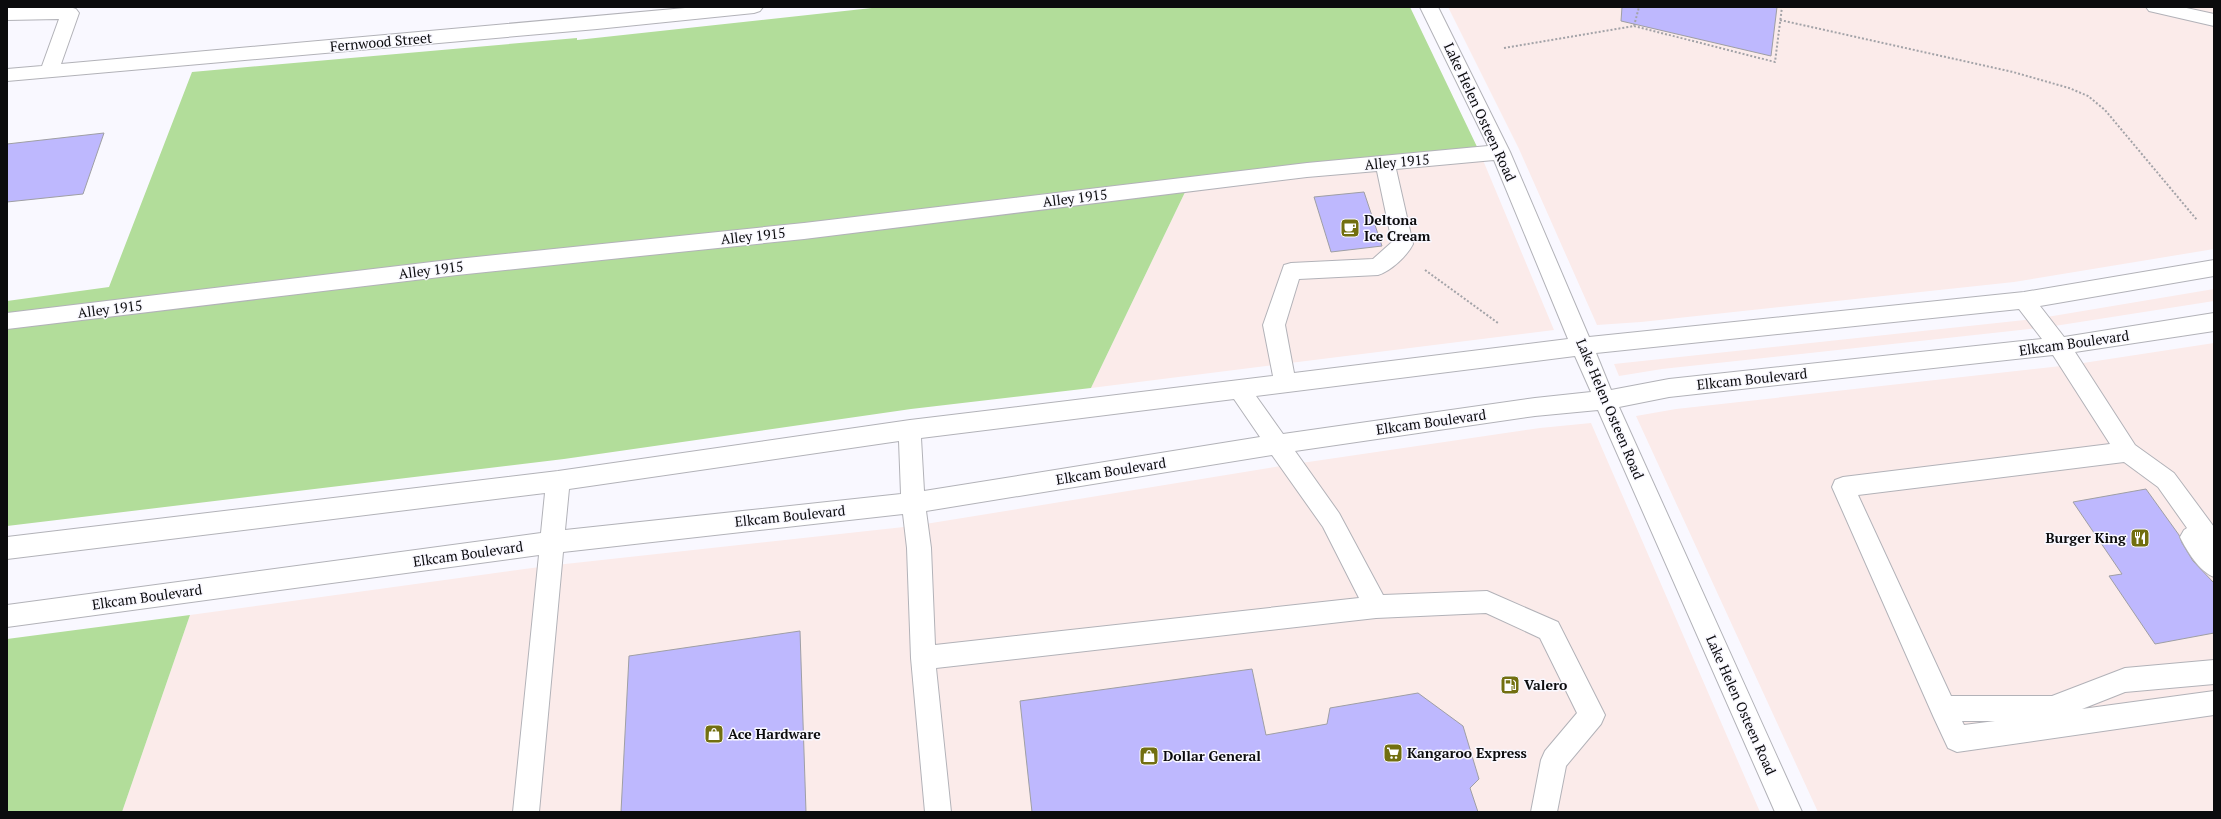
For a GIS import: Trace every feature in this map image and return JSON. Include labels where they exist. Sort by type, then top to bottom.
[{"type":"street","name":"Fernwood Street","points":[[7,75],[598,15],[754,7]]},
{"type":"street","name":"Lake Helen Osteen Road","points":[[1429,7],[1500,152],[1606,400],[1789,812]]},
{"type":"street","points":[[2155,7],[2214,20]]},
{"type":"street","points":[[7,14],[70,13],[49,71]]},
{"type":"street","name":"Alley 1915","points":[[7,321],[457,267],[804,231],[1299,171],[1500,152]]},
{"type":"street","points":[[1285,384],[1274,325],[1291,271],[1378,267],[1402,244],[1385,163]]},
{"type":"street","points":[[7,548],[558,481],[910,430],[1583,346],[2024,300],[2214,268]]},
{"type":"street","points":[[2024,300],[2059,346],[2127,452],[2166,480],[2214,546]]},
{"type":"street","name":"Elkcam Boulevard","points":[[7,616],[553,542],[913,503],[1278,444],[1536,407],[1606,400],[1669,388],[2059,346],[2214,322]]},
{"type":"street","points":[[1239,389],[1331,520],[1376,607]]},
{"type":"street","points":[[910,430],[913,503],[919,548],[923,658],[938,812]]},
{"type":"street","points":[[2127,452],[1843,487],[1957,739],[2214,703]]},
{"type":"street","points":[[2166,480],[2171,509],[2214,566]]},
{"type":"street","points":[[526,812],[558,481]]},
{"type":"street","points":[[923,658],[1376,607],[1488,602],[1549,630],[1592,715],[1554,760],[1544,812]]},
{"type":"street","points":[[1944,709],[2052,708],[2124,680],[2214,672]]},
{"type":"path","points":[[1634,26],[1639,7]]},
{"type":"path","points":[[1504,48],[1634,26],[1775,62],[1782,7]]},
{"type":"path","points":[[1780,20],[2013,72],[2069,88],[2088,96],[2106,110],[2197,220]]},
{"type":"path","points":[[1422,268],[1504,327]]},
{"type":"shaded area","points":[[1448,7],[2214,7],[2214,249],[2014,282],[1641,322],[1597,325],[1519,149]]},
{"type":"shaded area","points":[[1480,153],[1554,330],[1091,388],[1187,188]]},
{"type":"shaded area","points":[[2214,289],[2214,301],[2048,327],[1662,369],[1619,376],[1614,364],[2035,319]]},
{"type":"shaded area","points":[[2214,343],[2214,812],[1818,812],[1636,416],[1676,409],[2070,365]]},
{"type":"shaded area","points":[[1591,423],[1760,812],[122,812],[190,615],[547,566],[913,526],[1281,466],[1540,428]]},
{"type":"green space","points":[[881,7],[1410,7],[1480,153],[1187,188],[1091,388],[911,409],[564,459],[7,526],[7,301],[109,287],[192,72],[577,38],[577,40]]},
{"type":"green space","points":[[190,615],[122,812],[7,812],[7,639]]},
{"type":"building","points":[[1622,7],[1777,7],[1771,56],[1621,21]]},
{"type":"building","points":[[104,133],[83,194],[7,202],[7,144]]},
{"type":"building","name":"Deltona Ice Cream","points":[[1364,192],[1382,246],[1331,252],[1314,197]]},
{"type":"building","name":"Burger King","points":[[2146,489],[2179,535],[2193,561],[2214,583],[2214,633],[2155,644],[2109,576],[2122,574],[2073,502]]},
{"type":"building","name":"Ace Hardware","points":[[800,631],[806,812],[621,812],[629,656]]},
{"type":"building","name":"Dollar General","points":[[1252,669],[1266,735],[1327,724],[1330,708],[1418,693],[1463,726],[1479,779],[1470,788],[1478,812],[1032,812],[1020,701]]},
{"type":"place","name":"Deltona Ice Cream","points":[[1350,228]]},
{"type":"place","name":"Burger King","points":[[2140,538]]},
{"type":"place","name":"Valero","points":[[1510,685]]},
{"type":"place","name":"Ace Hardware","points":[[714,734]]},
{"type":"place","name":"Kangaroo Express","points":[[1393,753]]},
{"type":"place","name":"Dollar General","points":[[1149,756]]}]
